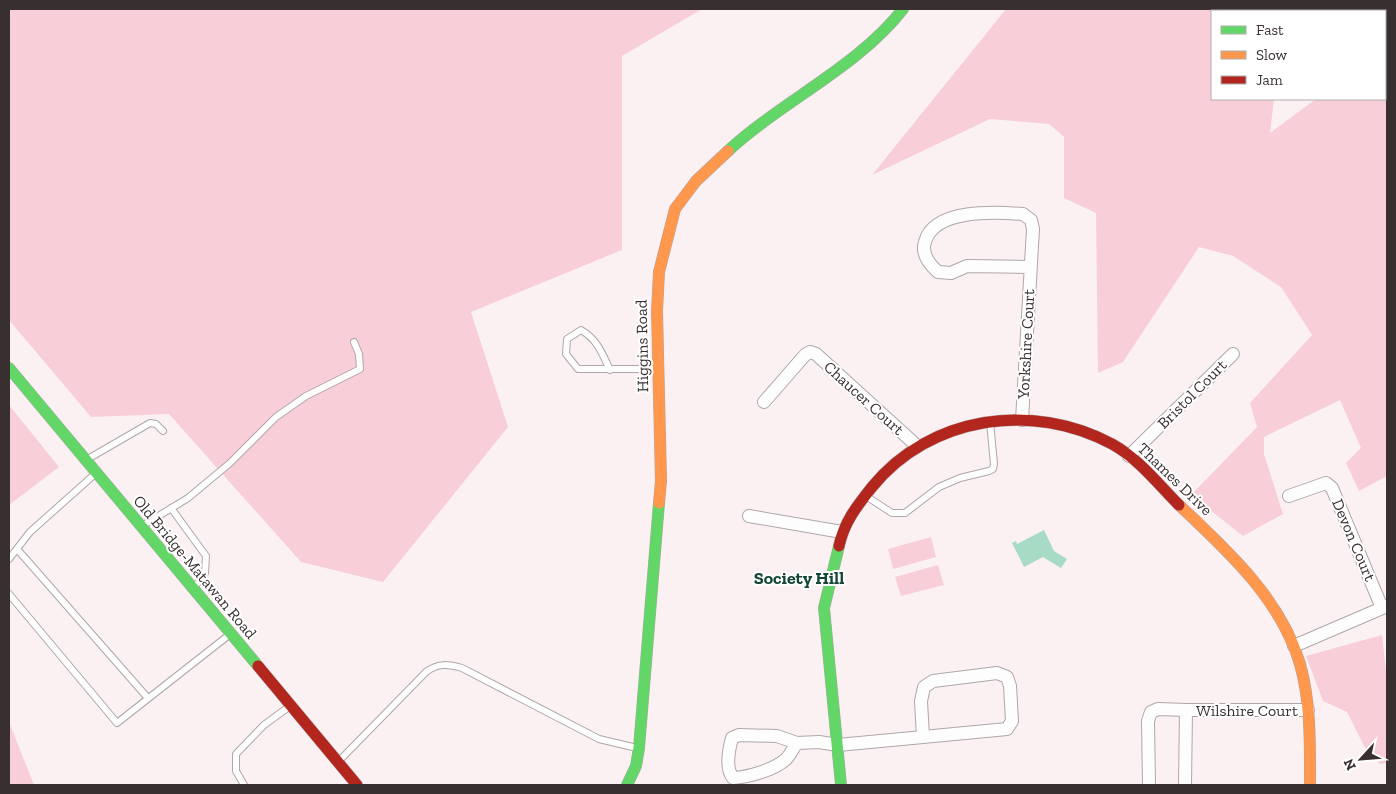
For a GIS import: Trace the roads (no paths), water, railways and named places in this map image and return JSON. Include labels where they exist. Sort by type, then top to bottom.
[{"type":"street","name":"Higgins Road","points":[[627,785],[636,766],[639,748],[661,481],[658,370],[659,272],[675,209],[696,181],[745,135],[856,55],[893,22],[903,9]]},
{"type":"street","name":"Yorkshire Court","points":[[1022,420],[1033,229],[1031,220],[1023,214],[972,213],[938,224],[927,232],[923,247],[928,262],[938,272],[951,273],[968,266],[1030,267]]},
{"type":"street","name":"Chaucer Court","points":[[764,402],[810,352],[816,354],[918,446]]},
{"type":"street","name":"Bristol Court","points":[[1129,456],[1233,354]]},
{"type":"street","name":"Old Bridge-Matawan Road","points":[[9,368],[357,785]]},
{"type":"street","name":"Thames Drive","points":[[841,785],[824,608],[842,532],[864,495],[886,470],[918,446],[955,429],[990,420],[1022,420],[1065,426],[1112,444],[1129,456],[1233,559],[1265,594],[1294,646],[1308,710],[1310,785]]},
{"type":"street","name":"Devon Court","points":[[1289,496],[1319,484],[1326,483],[1332,488],[1384,607]]},
{"type":"street","points":[[749,516],[842,532]]},
{"type":"street","points":[[1294,646],[1384,607]]},
{"type":"street","points":[[797,743],[787,759],[776,766],[742,778],[733,778],[728,773],[732,738],[739,735],[777,736],[797,743],[818,742],[838,745],[923,737],[1007,729],[1012,721],[1010,686],[1006,677],[997,673],[933,681],[924,686],[921,701],[923,737]]},
{"type":"street","name":"Wilshire Court","points":[[1149,785],[1148,721],[1151,712],[1158,709],[1308,710]]},
{"type":"street","name":"Wilshire Court","points":[[1185,785],[1186,710]]},
{"type":"lane","points":[[610,370],[592,336],[581,330],[568,339],[566,354],[578,369],[610,370],[658,370]]},
{"type":"lane","points":[[140,527],[188,498],[230,463],[276,417],[306,396],[360,369],[359,354],[354,342]]},
{"type":"lane","points":[[864,495],[892,513],[905,513],[939,487],[960,478],[993,469],[990,420]]},
{"type":"lane","points":[[85,460],[150,423],[156,424],[163,431]]},
{"type":"lane","points":[[9,559],[30,532],[96,473]]},
{"type":"lane","points":[[171,508],[206,556],[205,572],[193,589]]},
{"type":"lane","points":[[17,548],[147,697]]},
{"type":"lane","points":[[9,594],[117,723],[147,697],[230,634]]},
{"type":"lane","points":[[338,762],[426,672],[433,666],[447,663],[462,668],[599,739],[639,748]]},
{"type":"lane","points":[[244,785],[236,771],[236,754],[264,725],[290,706]]},
{"type":"district","name":"Society Hill","points":[[799,578]]}]
